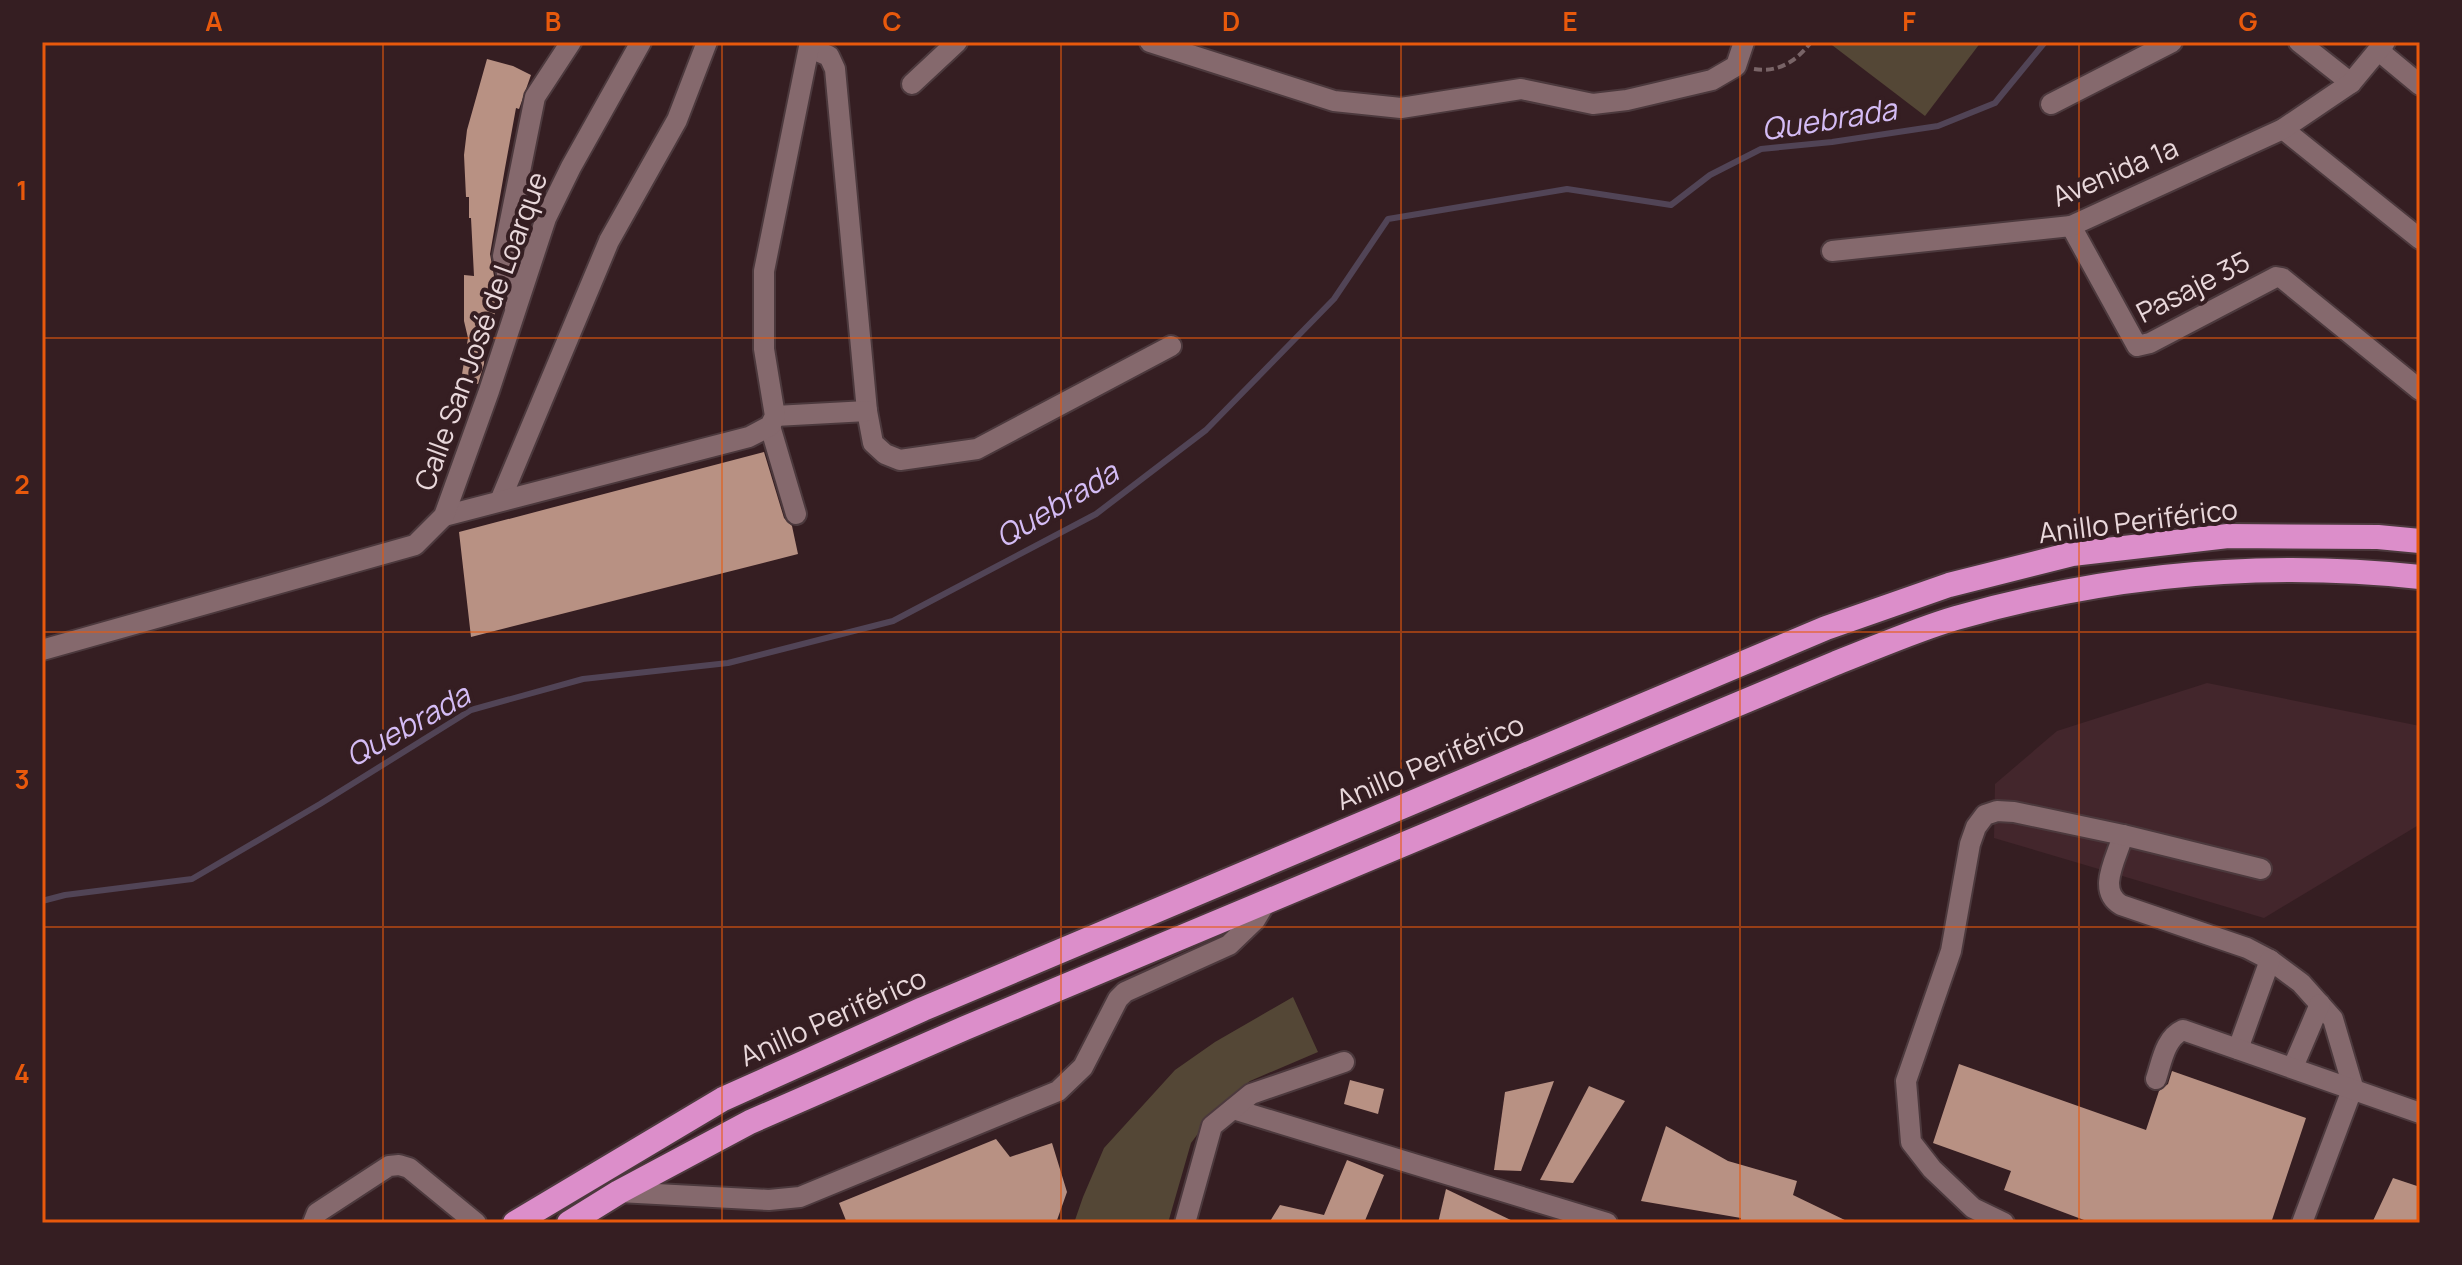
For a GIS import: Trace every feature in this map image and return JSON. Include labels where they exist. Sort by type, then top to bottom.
[{"type":"highway","name":"Anillo Periférico","points":[[515,1223],[723,1099],[923,1009],[1826,628],[1949,585],[2072,554],[2228,536],[2378,537],[2420,541]]},
{"type":"highway","points":[[569,1223],[619,1192],[750,1122],[965,1028],[1836,663],[1954,619],[2078,588],[2223,571],[2367,571],[2420,577]]},
{"type":"street","points":[[516,309],[503,256],[535,97],[571,42]]},
{"type":"street","name":"Calle San José de Loarque","points":[[42,650],[415,545],[444,516],[546,218],[641,42]]},
{"type":"street","points":[[500,501],[609,241],[677,120],[707,42]]},
{"type":"street","points":[[912,84],[957,42]]},
{"type":"street","points":[[1150,42],[1334,101],[1401,108],[1521,89],[1593,104],[1627,100],[1712,80],[1736,66],[1744,42]]},
{"type":"street","points":[[2051,104],[2172,42]]},
{"type":"street","points":[[2299,42],[2351,83]]},
{"type":"street","points":[[796,514],[772,421],[764,349],[764,271],[810,45],[829,56],[835,69],[867,411],[873,443],[885,454],[900,460],[977,449],[1171,346]]},
{"type":"street","points":[[2382,46],[2420,85]]},
{"type":"street","name":"Avenida 1a","points":[[1832,251],[2071,226],[2283,129],[2351,83],[2382,46]]},
{"type":"street","points":[[2283,129],[2420,239]]},
{"type":"street","name":"Pasaje 35","points":[[2071,226],[2137,346],[2150,343],[2276,277],[2282,278],[2420,390]]},
{"type":"street","points":[[444,516],[749,437],[772,421],[867,411]]},
{"type":"street","points":[[2004,1223],[1973,1208],[1932,1169],[1911,1142],[1907,1121],[1906,1081],[1951,951],[1970,844],[1976,827],[1985,815],[1997,811],[2014,812],[2261,869]]},
{"type":"street","points":[[2123,835],[2107,887],[2111,899],[2247,948],[2270,960],[2301,983],[2333,1019],[2353,1087],[2302,1223]]},
{"type":"street","points":[[619,1192],[769,1200],[800,1197],[1058,1091],[1073,1080],[1083,1067],[1118,999],[1125,992],[1229,945],[1255,920],[1266,902]]},
{"type":"street","points":[[2238,1049],[2270,960]]},
{"type":"street","points":[[2293,1067],[2320,1004]]},
{"type":"street","points":[[2156,1079],[2169,1042],[2174,1034],[2183,1030],[2420,1113]]},
{"type":"street","points":[[1185,1223],[1212,1126],[1251,1094],[1344,1062]]},
{"type":"street","points":[[1233,1109],[1607,1223]]},
{"type":"street","points":[[313,1223],[317,1213],[389,1166],[399,1165],[409,1168],[476,1223]]},
{"type":"path","points":[[1736,66],[1764,70],[1785,66],[1811,42]]},
{"type":"shaded area","points":[[1828,42],[1981,42],[1925,116]]},
{"type":"shaded area","points":[[2207,683],[2420,726],[2420,817],[2417,826],[2264,918],[1994,838],[1995,784],[2057,731]]},
{"type":"shaded area","points":[[1293,997],[1318,1052],[1250,1081],[1214,1112],[1191,1143],[1168,1223],[1074,1223],[1104,1148],[1175,1070],[1215,1042]]},
{"type":"building","points":[[487,59],[531,75],[519,109],[516,108],[490,254],[495,322],[485,333],[484,364],[478,384],[461,380],[468,338],[464,321],[464,275],[474,276],[464,155],[467,130]]},
{"type":"building","points":[[764,452],[784,518],[792,526],[798,554],[471,637],[459,532]]},
{"type":"building","points":[[1959,1064],[2146,1130],[2159,1091],[2168,1084],[2172,1071],[2306,1118],[2271,1223],[2092,1223],[2004,1190],[2011,1171],[1933,1143]]},
{"type":"building","points":[[1350,1080],[1384,1089],[1378,1114],[1344,1104]]},
{"type":"building","points":[[1554,1081],[1521,1171],[1494,1170],[1505,1092]]},
{"type":"building","points":[[1589,1086],[1625,1101],[1573,1183],[1540,1180]]},
{"type":"building","points":[[1666,1126],[1728,1161],[1797,1181],[1793,1195],[1851,1223],[1740,1223],[1741,1218],[1641,1201]]},
{"type":"building","points":[[996,1139],[1010,1157],[1052,1143],[1067,1192],[1056,1223],[847,1223],[839,1203]]},
{"type":"building","points":[[1347,1160],[1384,1175],[1364,1223],[1269,1223],[1280,1205],[1324,1215]]},
{"type":"building","points":[[2393,1178],[2420,1187],[2420,1223],[2372,1223]]},
{"type":"building","points":[[1446,1189],[1517,1223],[1438,1223]]},
{"type":"waterway","name":"Quebrada","points":[[42,901],[65,895],[192,879],[471,710],[583,679],[728,663],[893,621],[1096,514],[1206,430],[1334,299],[1388,219],[1567,189],[1671,205],[1710,175],[1761,149],[1938,126],[1995,103],[2045,42]]}]
